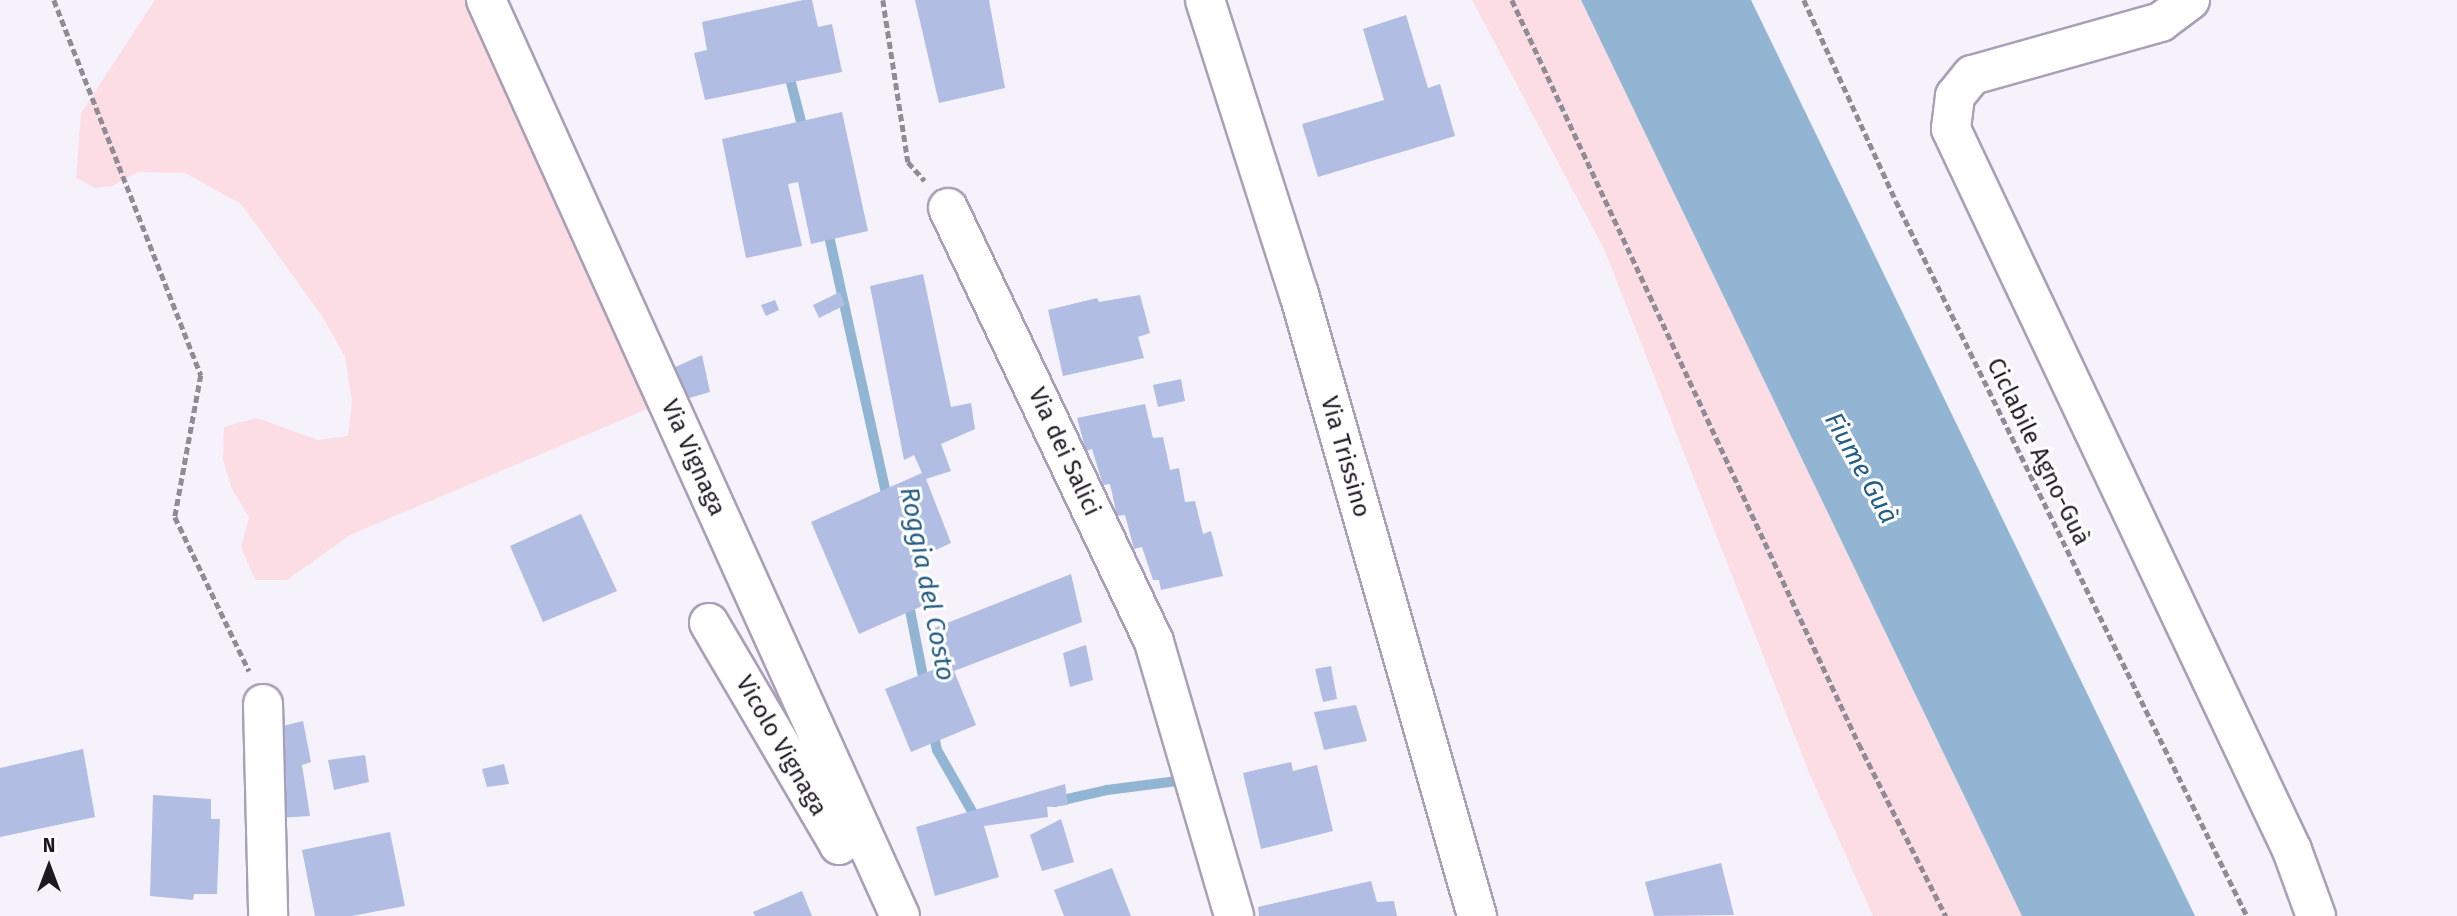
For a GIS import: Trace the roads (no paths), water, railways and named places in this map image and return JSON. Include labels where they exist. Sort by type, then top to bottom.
[{"type":"street","name":"Via Vignaga","points":[[486,0],[900,916]]},
{"type":"street","name":"Via Trissino","points":[[1205,0],[1299,294],[1477,916]]},
{"type":"street","points":[[2190,0],[2161,22],[1972,75],[1955,96],[1951,130],[2292,850],[2316,916]]},
{"type":"street","name":"Via dei Salici","points":[[948,208],[1154,642],[1234,916]]},
{"type":"street","name":"Vicolo Vignaga","points":[[709,623],[839,845],[861,830]]},
{"type":"street","points":[[263,704],[268,916]]},
{"type":"water","name":"Fiume Guà","points":[[1581,0],[1751,0],[2195,916],[2022,916]]},
{"type":"waterway","name":"Roggia del Costo","points":[[788,71],[804,133]]},
{"type":"waterway","name":"Roggia del Costo","points":[[827,227],[888,502]]},
{"type":"waterway","name":"Roggia del Costo","points":[[908,600],[925,687]]},
{"type":"waterway","name":"Roggia del Costo","points":[[933,730],[937,750],[977,820]]},
{"type":"waterway","name":"Roggia del Costo","points":[[1054,802],[1107,790],[1185,780]]}]
